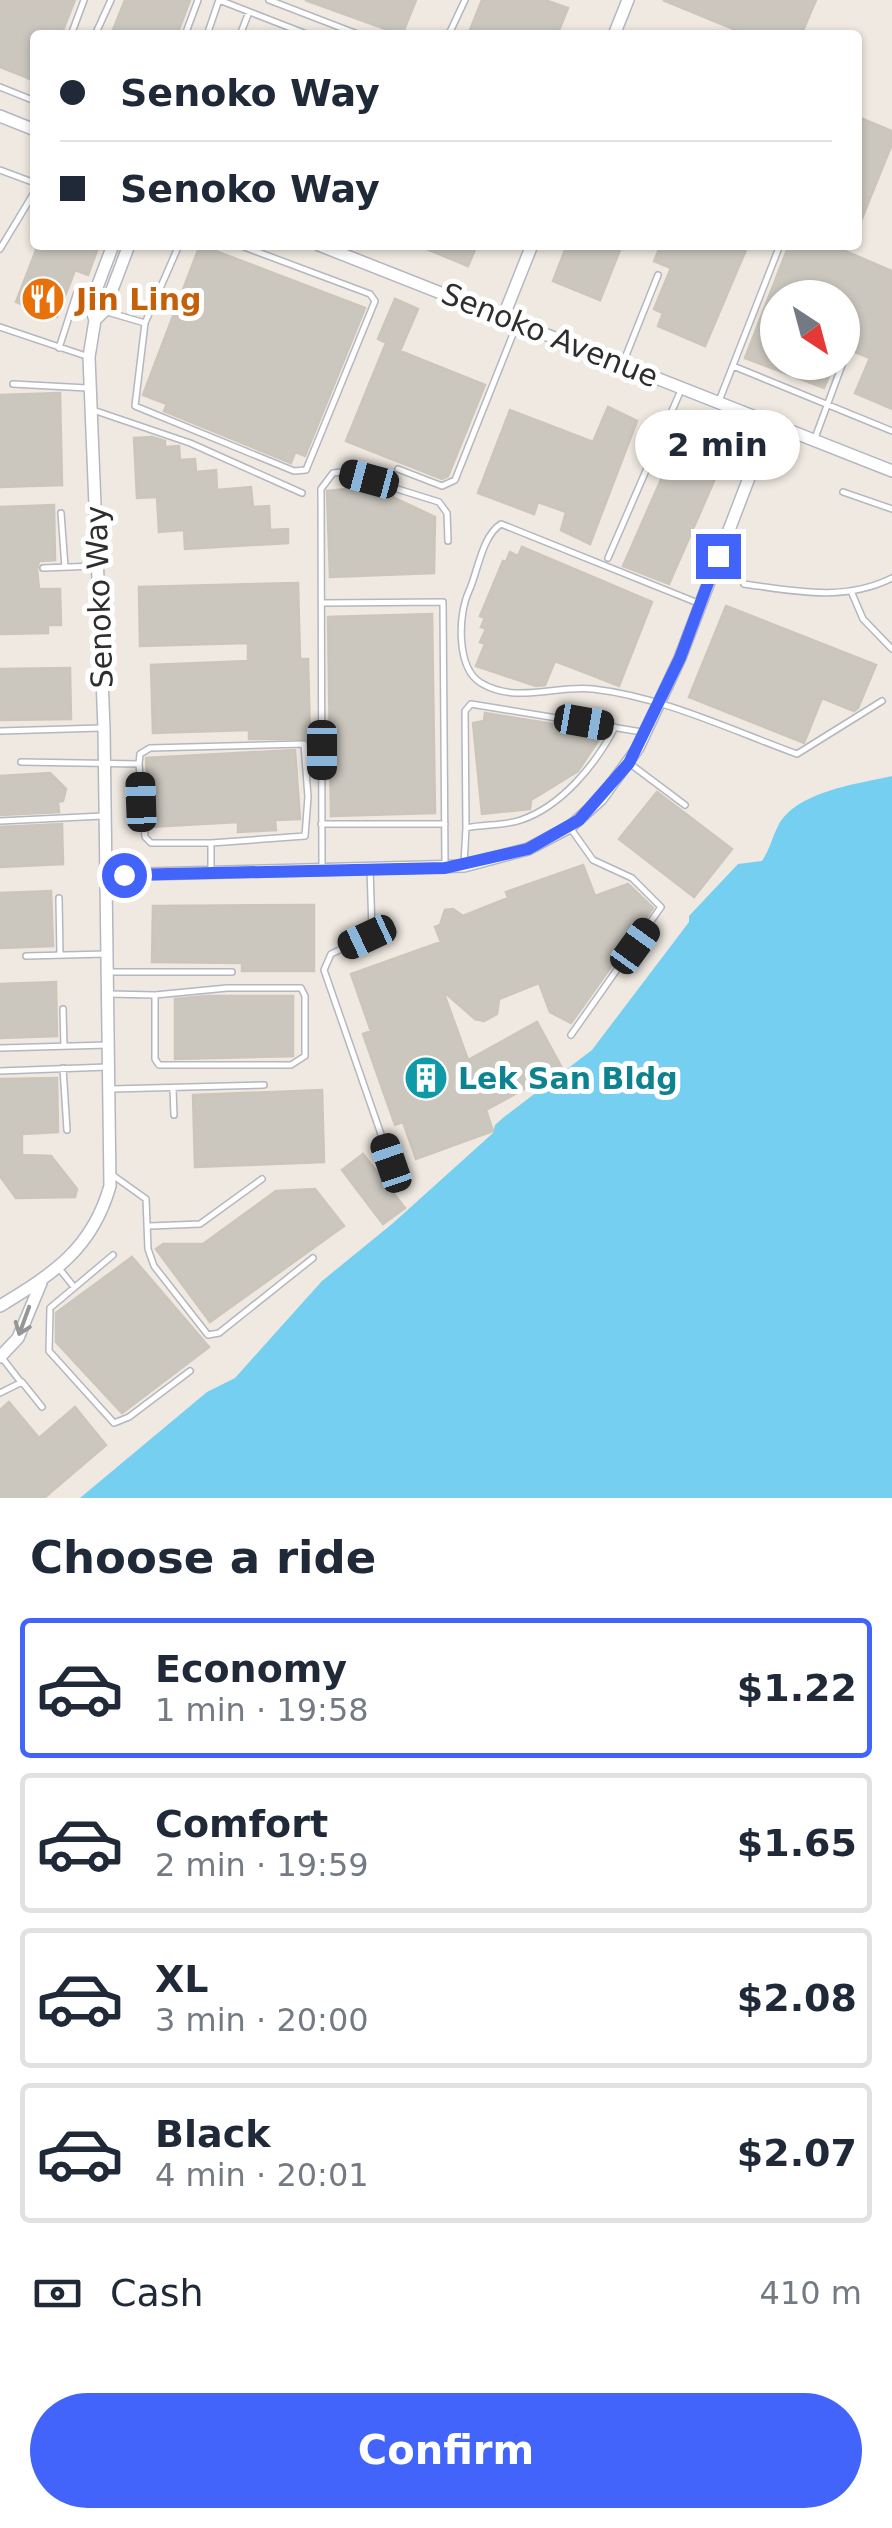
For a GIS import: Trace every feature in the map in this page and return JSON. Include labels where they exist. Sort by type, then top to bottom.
[{"type":"street","points":[[616,30],[628,0]]},
{"type":"street","points":[[0,116],[30,127]]},
{"type":"street","points":[[100,315],[90,306],[112,250]]},
{"type":"street","name":"Senoko Way","points":[[0,1306],[42,1281],[79,1249],[97,1224],[111,1174],[104,728],[89,357],[100,315],[127,250]]},
{"type":"street","name":"Senoko Avenue","points":[[332,250],[892,472]]},
{"type":"street","points":[[504,315],[530,250]]},
{"type":"street","points":[[107,875],[445,868],[528,849],[570,827],[601,799],[629,763],[659,704],[770,423]]},
{"type":"street","name":"Senoko Way","points":[[0,1357],[18,1338],[42,1281]]},
{"type":"lane","points":[[73,30],[84,0]]},
{"type":"lane","points":[[97,30],[111,0]]},
{"type":"lane","points":[[186,30],[198,0]]},
{"type":"lane","points":[[209,30],[219,0],[296,30]]},
{"type":"lane","points":[[269,0],[347,30]]},
{"type":"lane","points":[[450,30],[464,0]]},
{"type":"lane","points":[[242,30],[249,12]]},
{"type":"lane","points":[[0,87],[30,98]]},
{"type":"lane","points":[[0,170],[30,181]]},
{"type":"lane","points":[[0,250],[30,199]]},
{"type":"lane","points":[[177,250],[145,323],[134,400],[140,410],[294,471],[310,468],[375,301],[370,294],[253,250]]},
{"type":"lane","points":[[719,402],[778,250]]},
{"type":"lane","points":[[623,363],[658,275]]},
{"type":"lane","points":[[60,348],[77,292]]},
{"type":"lane","points":[[100,315],[145,323]]},
{"type":"lane","points":[[398,469],[442,486],[456,480],[518,321]]},
{"type":"lane","points":[[0,327],[89,357]]},
{"type":"lane","points":[[733,366],[892,431]]},
{"type":"lane","points":[[814,440],[836,380]]},
{"type":"lane","points":[[13,384],[90,388]]},
{"type":"lane","points":[[608,558],[682,387]]},
{"type":"lane","points":[[90,409],[190,443],[302,494]]},
{"type":"lane","points":[[667,421],[676,425],[688,420],[726,434]]},
{"type":"lane","points":[[322,870],[321,490],[333,473],[343,472],[440,502],[447,512],[448,542]]},
{"type":"lane","points":[[843,492],[892,509]]},
{"type":"lane","points":[[61,513],[65,567]]},
{"type":"lane","points":[[700,603],[502,524],[491,533],[464,599],[465,665],[480,682],[514,694],[593,689],[659,704],[796,754],[882,700]]},
{"type":"lane","points":[[43,568],[98,566]]},
{"type":"lane","points":[[744,584],[828,595],[892,578]]},
{"type":"lane","points":[[852,591],[863,619],[892,649]]},
{"type":"lane","points":[[323,603],[442,602],[445,868]]},
{"type":"lane","points":[[464,866],[467,706],[476,702],[644,732]]},
{"type":"lane","points":[[466,828],[521,820],[554,801],[582,777],[615,727]]},
{"type":"lane","points":[[0,730],[104,728]]},
{"type":"lane","points":[[304,744],[308,797],[305,836],[211,843],[148,841],[142,832],[140,754],[150,748],[304,744]]},
{"type":"lane","points":[[21,762],[139,764]]},
{"type":"lane","points":[[629,763],[686,805]]},
{"type":"lane","points":[[0,821],[106,816]]},
{"type":"lane","points":[[321,824],[445,824]]},
{"type":"lane","points":[[570,827],[593,860],[632,878],[661,907],[571,1035]]},
{"type":"lane","points":[[211,843],[211,872]]},
{"type":"lane","points":[[370,869],[372,930],[367,937],[331,954],[324,970],[391,1163]]},
{"type":"lane","points":[[59,898],[60,955]]},
{"type":"lane","points":[[26,956],[109,954]]},
{"type":"lane","points":[[109,972],[232,972]]},
{"type":"lane","points":[[109,994],[301,988],[306,996],[305,1056],[291,1064],[160,1065],[155,1058],[155,994]]},
{"type":"lane","points":[[63,1009],[64,1046]]},
{"type":"lane","points":[[0,1048],[111,1045]]},
{"type":"lane","points":[[0,1071],[111,1066]]},
{"type":"lane","points":[[64,1068],[67,1130]]},
{"type":"lane","points":[[112,1089],[264,1086]]},
{"type":"lane","points":[[173,1089],[174,1115]]},
{"type":"lane","points":[[111,1174],[146,1199],[148,1249],[154,1266],[210,1336],[313,1258]]},
{"type":"lane","points":[[150,1226],[200,1224],[262,1179]]},
{"type":"lane","points":[[113,1255],[50,1308],[47,1344],[109,1422],[129,1417],[190,1371]]},
{"type":"lane","points":[[58,1267],[74,1287]]},
{"type":"lane","points":[[0,1357],[42,1407]]},
{"type":"lane","points":[[0,1394],[20,1381]]},
{"type":"water","points":[[892,776],[892,1498],[80,1498],[207,1392],[235,1378],[322,1281],[493,1133],[504,1117],[592,1050],[689,922],[689,916],[738,864],[762,861],[787,814],[829,791]]},
{"type":"building","points":[[0,0],[75,0],[63,30],[30,30],[30,79],[0,67]]},
{"type":"building","points":[[125,0],[190,0],[179,30],[113,30]]},
{"type":"building","points":[[305,0],[416,0],[404,30],[388,30]]},
{"type":"building","points":[[482,0],[545,0],[568,8],[559,30],[470,30]]},
{"type":"building","points":[[663,0],[816,0],[803,30],[736,30]]},
{"type":"building","points":[[862,119],[892,131],[892,144],[862,218]]},
{"type":"building","points":[[36,250],[97,250],[88,275],[75,270],[57,317],[16,302]]},
{"type":"building","points":[[198,250],[213,250],[365,308],[305,456],[295,452],[291,463],[164,411],[167,404],[143,395]]},
{"type":"building","points":[[429,250],[475,250],[468,266]]},
{"type":"building","points":[[565,250],[620,250],[600,300],[553,281]]},
{"type":"building","points":[[659,250],[746,250],[705,346],[658,326],[663,313],[654,309],[671,268],[654,261]]},
{"type":"building","points":[[787,250],[843,250],[892,271],[892,409],[855,393],[870,358],[860,354],[860,280],[775,280]]},
{"type":"building","points":[[395,299],[418,309],[400,351],[485,385],[448,476],[442,479],[346,441],[386,343],[378,339]]},
{"type":"building","points":[[760,319],[760,364],[745,358]]},
{"type":"building","points":[[803,380],[827,380],[824,388]]},
{"type":"building","points":[[60,393],[62,485],[0,487],[0,395]]},
{"type":"building","points":[[608,407],[637,421],[590,544],[561,530],[566,512],[538,502],[534,514],[478,493],[510,410],[593,442]]},
{"type":"building","points":[[134,438],[165,441],[165,447],[179,446],[180,460],[195,459],[196,472],[216,470],[217,490],[251,487],[253,507],[269,506],[270,530],[288,529],[288,543],[185,549],[184,530],[159,532],[157,497],[137,498]]},
{"type":"building","points":[[679,439],[724,458],[669,584],[623,566]]},
{"type":"building","points":[[371,487],[435,517],[434,573],[330,577],[327,491]]},
{"type":"building","points":[[54,505],[55,560],[39,561],[37,569],[39,589],[60,589],[61,625],[48,625],[48,633],[0,634],[0,507]]},
{"type":"building","points":[[522,547],[652,602],[619,686],[555,661],[545,685],[536,686],[476,666],[485,644],[480,642],[486,629],[481,627],[485,618],[480,616],[503,561],[510,552],[518,556]]},
{"type":"building","points":[[298,583],[300,659],[308,659],[310,739],[249,739],[249,730],[153,733],[151,665],[248,661],[248,643],[140,646],[139,587]]},
{"type":"building","points":[[726,606],[876,665],[858,708],[854,711],[822,698],[804,743],[689,697]]},
{"type":"building","points":[[432,614],[435,813],[331,816],[328,617]]},
{"type":"building","points":[[70,668],[71,719],[0,720],[0,669]]},
{"type":"building","points":[[485,713],[604,732],[578,771],[531,800],[530,809],[482,814],[473,723],[484,721]]},
{"type":"building","points":[[295,750],[300,819],[275,820],[276,830],[238,832],[238,822],[150,827],[146,758]]},
{"type":"building","points":[[50,773],[66,789],[63,801],[58,802],[59,812],[0,815],[0,776]]},
{"type":"building","points":[[657,792],[732,849],[694,897],[619,839]]},
{"type":"building","points":[[62,824],[63,864],[0,867],[0,827]]},
{"type":"building","points":[[583,865],[595,896],[628,884],[653,908],[571,1023],[550,1012],[539,983],[499,999],[497,1014],[484,1021],[475,1019],[443,991],[468,1060],[537,1022],[562,1068],[486,1110],[493,1131],[416,1159],[403,1122],[395,1125],[363,1034],[371,1031],[351,974],[441,942],[435,927],[440,925],[445,910],[453,909],[463,916],[508,898],[506,892]]},
{"type":"building","points":[[51,891],[53,946],[0,948],[0,893]]},
{"type":"building","points":[[314,905],[314,971],[242,971],[242,963],[152,962],[153,906]]},
{"type":"building","points":[[56,982],[57,1036],[0,1038],[0,984]]},
{"type":"building","points":[[293,996],[293,1056],[175,1059],[175,999]]},
{"type":"building","points":[[57,1078],[58,1132],[22,1134],[22,1155],[51,1156],[77,1189],[75,1197],[16,1198],[0,1176],[0,1079]]},
{"type":"building","points":[[322,1090],[324,1162],[195,1167],[193,1095]]},
{"type":"building","points":[[363,1154],[405,1208],[383,1224],[342,1170]]},
{"type":"building","points":[[315,1189],[344,1226],[210,1322],[156,1249],[163,1244],[203,1244],[276,1191]]},
{"type":"building","points":[[132,1257],[209,1347],[122,1413],[56,1342],[56,1313]]},
{"type":"building","points":[[9,1402],[39,1438],[75,1407],[106,1445],[44,1498],[0,1498],[0,1410]]},
{"type":"place","name":"Jin Ling","points":[[43,299]]},
{"type":"place","name":"Lek San Bldg","points":[[426,1078]]},
{"type":"route","points":[[124,875],[464,866],[528,849],[570,827],[601,799],[638,748],[680,658],[718,556]]}]
